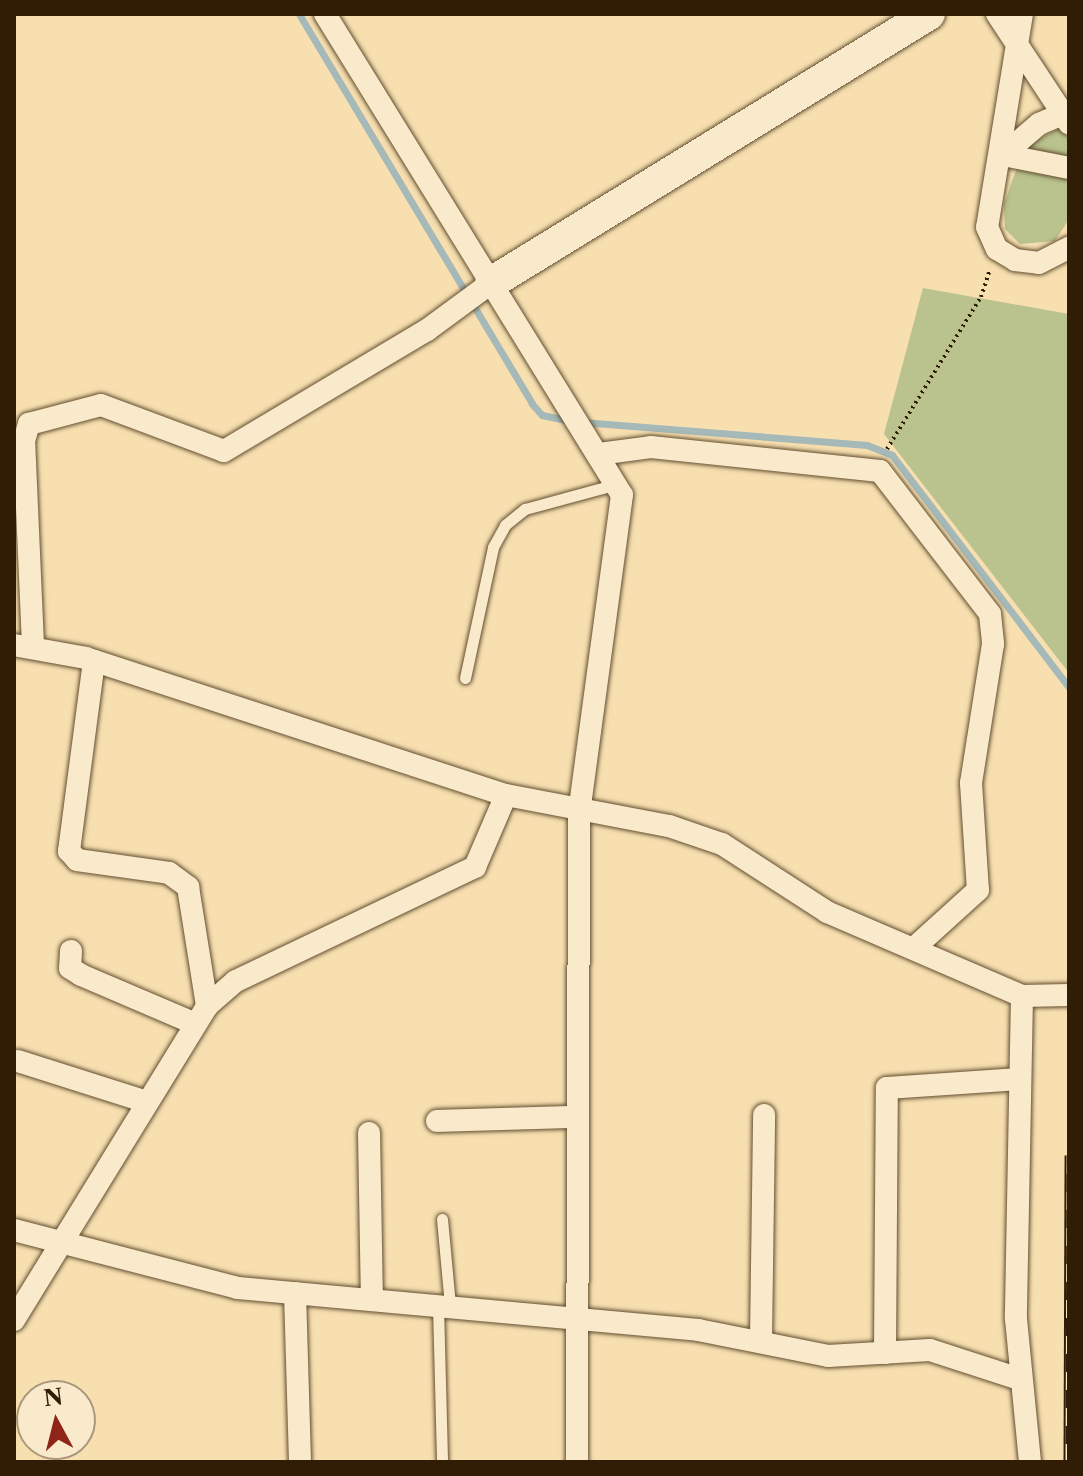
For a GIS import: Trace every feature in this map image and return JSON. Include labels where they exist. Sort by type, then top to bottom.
[{"type":"street","points":[[325,14],[478,293],[566,407],[617,483],[622,520],[579,811],[575,1117],[577,1462]]},
{"type":"street","points":[[929,14],[224,451],[101,405],[29,424],[24,441],[24,645],[94,661],[506,795],[669,826],[722,844],[827,912],[1022,996],[1069,995]]},
{"type":"street","points":[[997,14],[1066,118],[1039,124],[1003,155]]},
{"type":"street","points":[[1022,14],[1003,155],[987,205],[987,227],[997,249],[1015,260],[1039,263],[1069,248]]},
{"type":"street","points":[[1003,155],[1069,168]]},
{"type":"street","points":[[599,454],[651,447],[880,471],[990,614],[993,644],[971,783],[978,890],[914,948]]},
{"type":"street","points":[[94,661],[88,744],[69,851],[77,860],[169,873],[188,887],[202,1015]]},
{"type":"street","points":[[14,1320],[58,1241],[202,1015],[262,967],[475,867],[506,795]]},
{"type":"street","points":[[71,951],[70,968],[81,975],[202,1015]]},
{"type":"street","points":[[1022,996],[1014,1211],[1019,1379],[1030,1462]]},
{"type":"street","points":[[18,1061],[147,1102]]},
{"type":"street","points":[[885,1353],[887,1088],[897,1082],[1020,1079]]},
{"type":"street","points":[[761,1339],[764,1115]]},
{"type":"street","points":[[437,1121],[575,1117]]},
{"type":"street","points":[[369,1133],[372,1300]]},
{"type":"street","points":[[14,1230],[214,1283],[761,1339],[828,1356],[955,1353],[1019,1379]]},
{"type":"street","points":[[295,1293],[300,1462]]},
{"type":"lane","points":[[465,678],[493,547],[505,525],[525,509],[617,483]]},
{"type":"lane","points":[[442,1219],[442,1462]]},
{"type":"path","points":[[889,443],[981,297],[997,249]]},
{"type":"green space","points":[[1058,129],[1069,138],[1069,219],[1055,241],[1020,244],[1005,229],[1004,204],[1024,148]]},
{"type":"green space","points":[[923,288],[1069,314],[1069,673],[884,434]]},
{"type":"waterway","points":[[299,14],[532,404],[542,415],[570,421]]},
{"type":"waterway","points":[[582,422],[867,445],[892,455],[1069,687]]},
{"type":"railway","points":[[1068,1462],[1069,1155]]}]
